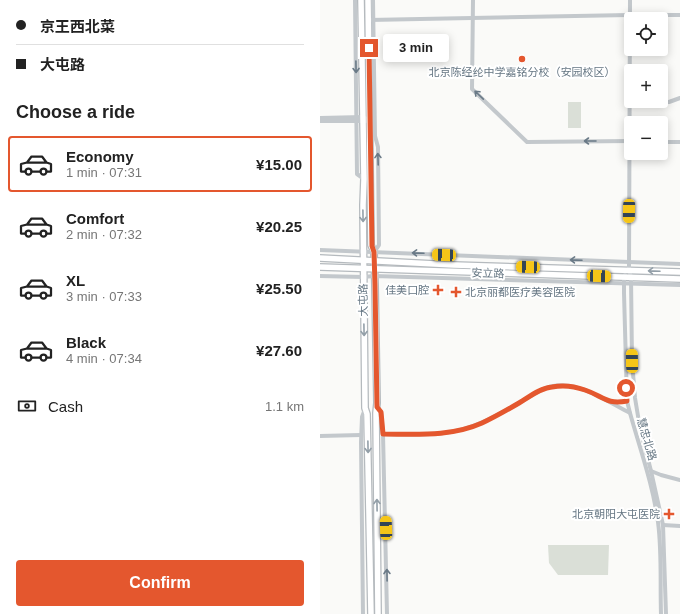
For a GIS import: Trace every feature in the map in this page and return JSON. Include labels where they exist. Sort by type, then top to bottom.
[{"type":"main road","name":"大屯路","points":[[361,0],[364,179],[363,277],[365,408],[367,414],[371,614]]},
{"type":"main road","name":"大屯路","points":[[368,0],[371,20],[369,153],[372,246],[374,252],[375,285],[378,614]]},
{"type":"main road","points":[[320,258],[363,260]]},
{"type":"main road","name":"安立路","points":[[363,260],[454,265],[680,272]]},
{"type":"main road","name":"安立路","points":[[320,267],[624,277],[631,281],[680,279]]},
{"type":"street","points":[[355,0],[357,174],[364,179]]},
{"type":"street","points":[[373,0],[371,20],[376,136],[378,147],[379,245],[374,252]]},
{"type":"street","points":[[473,0],[472,89],[527,142],[624,141]]},
{"type":"street","name":"慧忠北路","points":[[629,12],[630,0]]},
{"type":"street","points":[[371,20],[624,15]]},
{"type":"street","points":[[668,15],[680,15]]},
{"type":"street","points":[[668,102],[680,98]]},
{"type":"street","points":[[320,118],[370,120]]},
{"type":"street","points":[[320,121],[356,119]]},
{"type":"street","points":[[668,142],[680,142]]},
{"type":"street","name":"慧忠北路","points":[[630,160],[629,270],[631,281],[632,361],[635,398],[640,428],[663,525],[666,614]]},
{"type":"street","name":"安立路","points":[[320,250],[680,264]]},
{"type":"street","points":[[624,277],[629,270]]},
{"type":"street","name":"安立路","points":[[320,276],[374,276],[624,284],[631,281]]},
{"type":"street","name":"慧忠北路","points":[[624,277],[627,401],[650,483],[658,523],[661,614]]},
{"type":"street","points":[[631,281],[680,285]]},
{"type":"street","points":[[383,434],[444,433],[469,428],[492,418],[549,387],[563,386],[579,388],[591,392],[630,413]]},
{"type":"street","points":[[605,400],[614,402],[627,401]]},
{"type":"street","name":"大屯路","points":[[377,407],[381,412],[383,434],[387,614]]},
{"type":"street","name":"大屯路","points":[[363,614],[361,435],[362,417],[365,408]]},
{"type":"street","points":[[320,436],[361,435]]},
{"type":"street","points":[[651,471],[680,480]]},
{"type":"street","points":[[663,525],[680,526]]},
{"type":"shaded area","points":[[568,102],[581,102],[581,128],[568,128]]},
{"type":"shaded area","points":[[548,545],[609,545],[608,575],[558,575],[549,563]]},
{"type":"place","name":"北京陈经纶中学嘉铭分校（安园校区）","points":[[522,59]]},
{"type":"place","name":"佳美口腔","points":[[438,290]]},
{"type":"place","name":"北京丽都医疗美容医院","points":[[456,292]]},
{"type":"place","name":"北京朝阳大屯医院","points":[[669,514]]},
{"type":"route","points":[[369,48],[369,153],[372,246],[374,252],[377,407],[381,412],[383,434],[436,434],[469,428],[492,418],[544,389],[554,386],[579,388],[611,402],[627,401],[626,388]]}]
